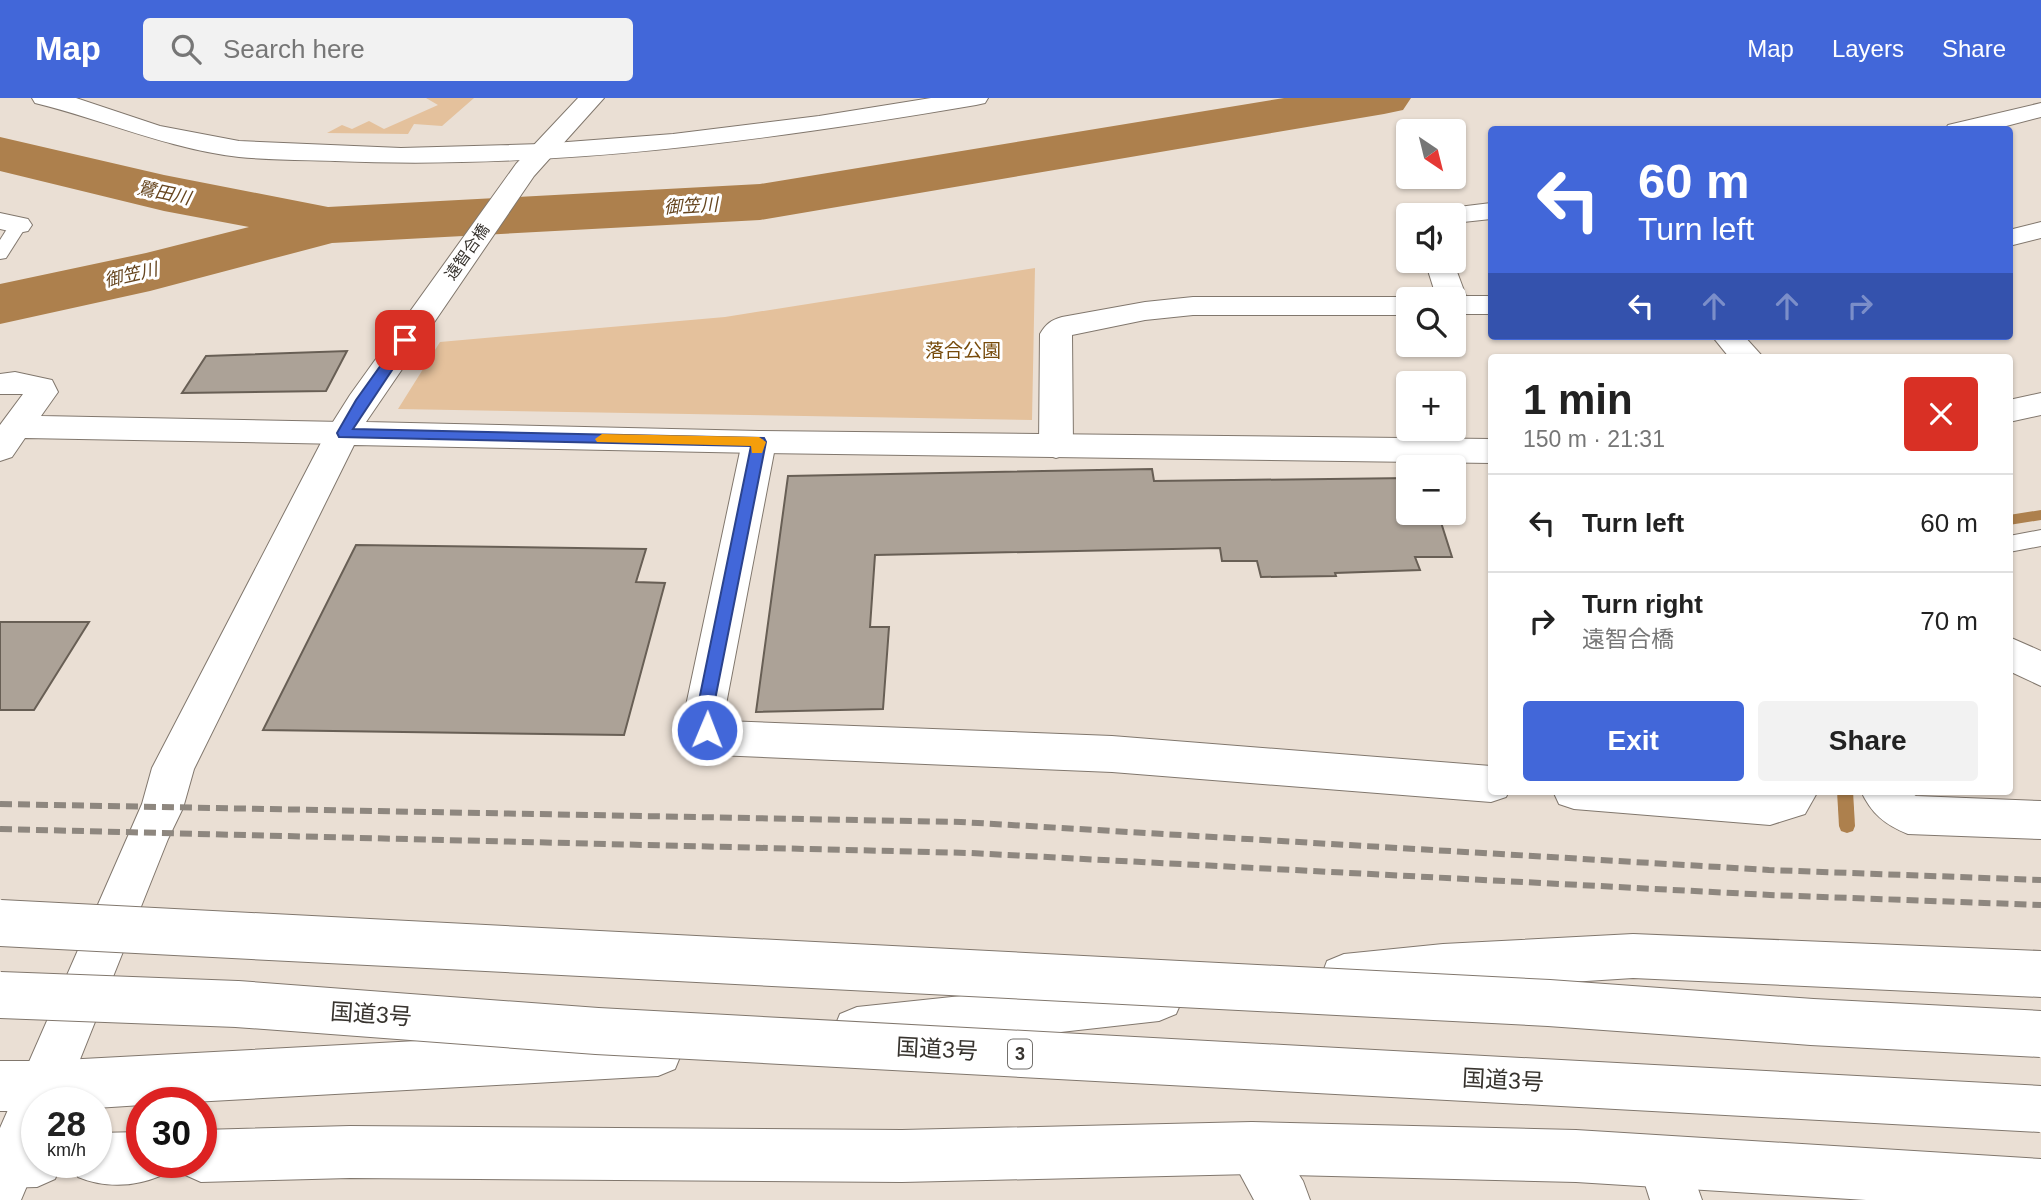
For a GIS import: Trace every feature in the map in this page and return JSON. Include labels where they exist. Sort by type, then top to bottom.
[{"type":"main road","points":[[44,98],[102,103],[154,132],[239,149],[533,161],[819,124],[976,98]]},
{"type":"main road","name":"遠智合橋","points":[[34,1087],[162,808],[173,768],[352,418],[533,161],[592,98]]},
{"type":"main road","points":[[1973,126],[2041,110]]},
{"type":"main road","points":[[2006,118],[2041,139]]},
{"type":"main road","points":[[1466,214],[1488,211]]},
{"type":"main road","points":[[2013,237],[2041,230]]},
{"type":"main road","points":[[1466,305],[1488,305]]},
{"type":"main road","points":[[1056,446],[1055,334],[1062,327],[1146,311],[1194,306],[1396,306]]},
{"type":"main road","points":[[1731,340],[1744,354]]},
{"type":"main road","points":[[0,384],[15,382],[41,387],[42,392],[9,438]]},
{"type":"main road","points":[[2013,410],[2041,404]]},
{"type":"main road","points":[[9,438],[352,418],[759,442],[1488,451]]},
{"type":"main road","points":[[759,442],[704,715],[707,730],[716,738],[1112,754],[1488,784]]},
{"type":"main road","points":[[2013,654],[2041,670]]},
{"type":"main road","points":[[1626,795],[1770,806],[1790,801],[1794,795]]},
{"type":"main road","points":[[1884,795],[1908,815],[2041,820]]},
{"type":"main road","points":[[0,923],[1521,1001],[1812,1022],[2041,1034]]},
{"type":"main road","name":"3","points":[[112,1089],[667,1051],[1471,965],[1633,956],[2041,974]]},
{"type":"main road","name":"国道3号","points":[[0,995],[237,1004],[597,1031],[2041,1110]]},
{"type":"main road","name":"遠智合橋","points":[[12,1168],[21,1132]]},
{"type":"main road","points":[[1252,1148],[1284,1200]]},
{"type":"main road","points":[[217,1156],[350,1152],[902,1156],[1252,1148],[1576,1156],[1670,1181],[2041,1185]]},
{"type":"lane","points":[[0,254],[9,223]]},
{"type":"lane","points":[[2013,543],[2041,538]]},
{"type":"green space","points":[[426,98],[474,98],[442,126],[414,124],[408,134],[327,133],[342,125],[352,129],[369,121],[384,129],[438,105]]},
{"type":"green space","name":"落合公園","points":[[1035,268],[1032,420],[398,409],[440,342],[725,317]]},
{"type":"building","points":[[347,351],[326,391],[182,393],[206,356]]},
{"type":"building","points":[[1152,469],[1154,481],[1396,478],[1396,525],[1442,525],[1452,557],[1415,557],[1420,570],[1335,573],[1336,576],[1261,577],[1257,561],[1222,561],[1220,548],[875,555],[870,627],[889,627],[883,709],[756,712],[788,476]]},
{"type":"building","points":[[356,545],[646,549],[636,582],[665,583],[624,735],[263,730]]},
{"type":"building","points":[[0,622],[89,622],[34,710],[0,710]]},
{"type":"waterway","name":"御笠川","points":[[0,304],[150,272],[330,225],[760,202],[1384,98]]},
{"type":"waterway","name":"鷺田川","points":[[0,154],[164,193],[307,220]]},
{"type":"waterway","points":[[2013,519],[2041,515]]},
{"type":"waterway","points":[[1845,795],[1847,826]]},
{"type":"railway","points":[[0,804],[961,822],[1769,870],[2041,880]]},
{"type":"railway","points":[[0,829],[970,853],[1770,895],[2041,905]]},
{"type":"slow traffic","points":[[602,439],[759,442],[757,449]]},
{"type":"route","points":[[405,340],[360,403],[344,433],[759,442],[704,715],[707,730]]}]
